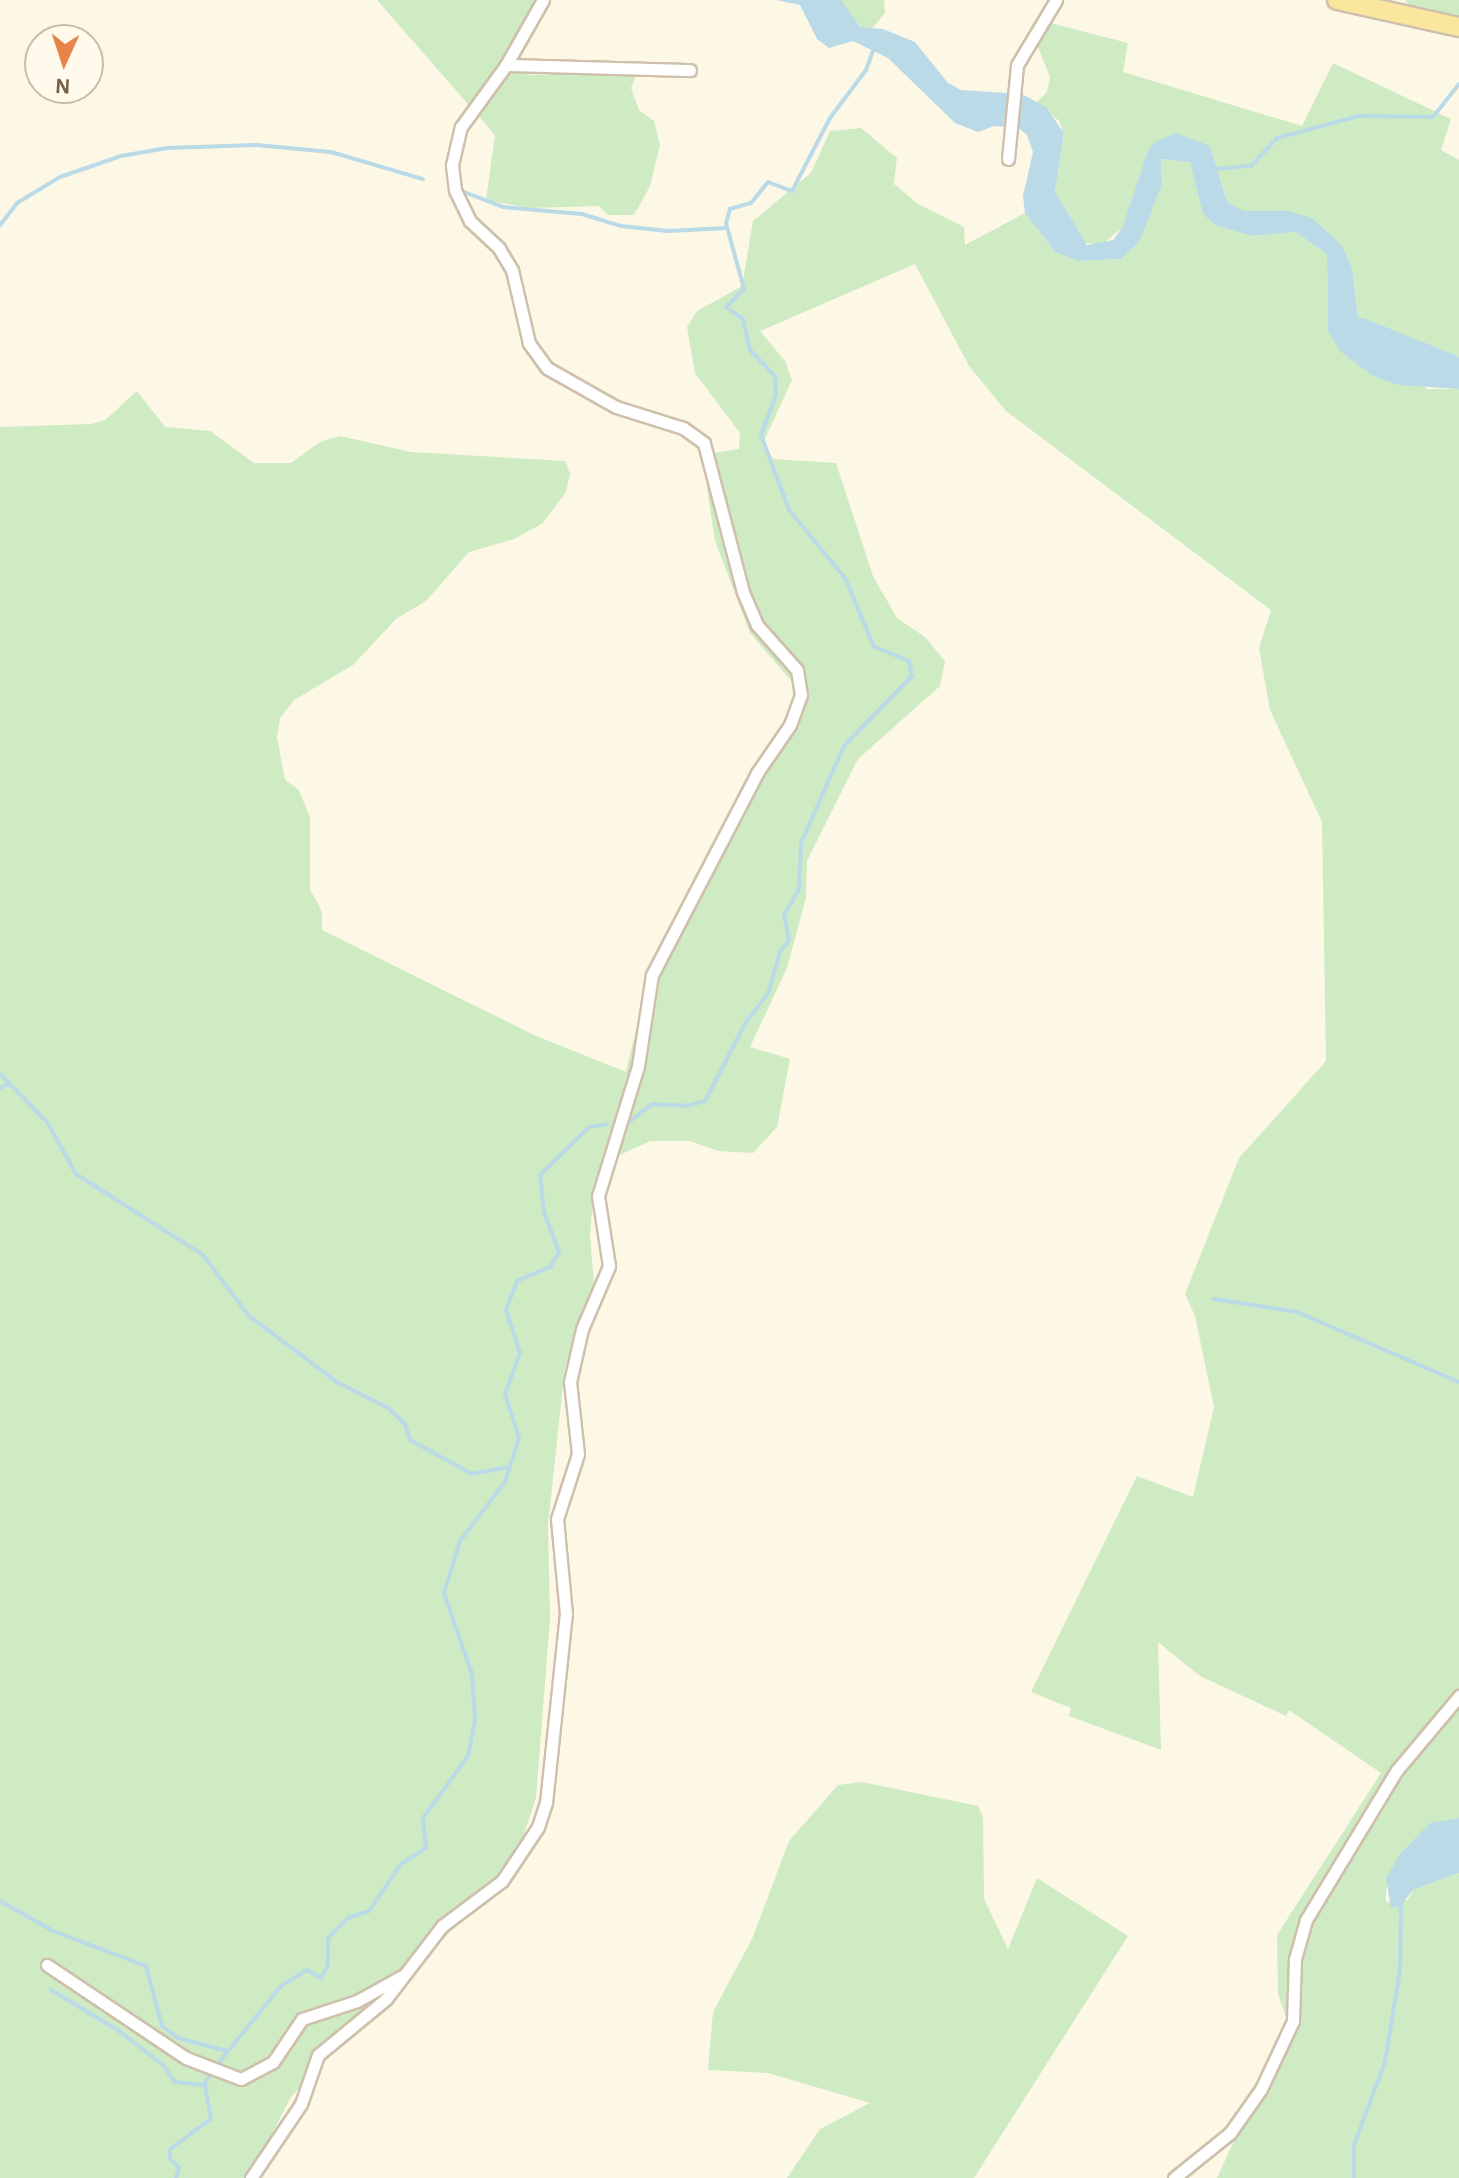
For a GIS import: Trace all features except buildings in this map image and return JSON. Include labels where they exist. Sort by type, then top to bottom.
[{"type":"main road","points":[[1337,0],[1459,27]]},
{"type":"street","points":[[251,2178],[301,2104],[318,2055],[365,2018],[409,1972],[442,1926],[502,1881],[521,1860],[546,1803],[566,1614],[557,1519],[578,1454],[570,1382],[582,1329],[609,1266],[598,1209],[599,1188],[638,1066],[652,975],[757,773],[790,725],[801,695],[797,670],[757,625],[743,592],[704,443],[683,428],[616,407],[547,368],[529,343],[512,270],[464,210],[452,165],[456,142],[506,65],[543,0]]},
{"type":"street","points":[[1008,159],[1017,65],[1056,0]]},
{"type":"street","points":[[506,65],[690,70]]},
{"type":"street","points":[[1174,2178],[1230,2133],[1261,2089],[1293,2021],[1295,1959],[1306,1920],[1397,1770],[1459,1696]]},
{"type":"street","points":[[47,1965],[186,2058],[241,2079],[273,2062],[302,2019],[357,2001],[409,1972]]},
{"type":"green space","points":[[377,0],[541,0],[508,68],[528,75],[638,70],[631,88],[639,110],[654,121],[660,145],[650,186],[634,215],[608,215],[599,206],[529,208],[486,200],[495,135]]},
{"type":"green space","points":[[841,0],[884,0],[885,13],[869,32],[854,22]]},
{"type":"green space","points":[[1405,0],[1459,0],[1459,27],[1416,17]]},
{"type":"green space","points":[[1039,20],[1128,43],[1123,72],[1302,126],[1333,63],[1451,119],[1441,150],[1459,160],[1459,357],[1424,342],[1391,341],[1365,328],[1358,318],[1352,268],[1289,211],[1243,211],[1227,202],[1210,146],[1148,150],[1122,228],[1101,245],[1081,242],[1055,192],[1064,133],[1059,121],[1037,102],[1047,92],[1050,77],[1034,37]]},
{"type":"green space","points":[[861,128],[897,158],[894,184],[918,204],[964,227],[965,245],[1025,213],[1055,252],[1079,261],[1121,259],[1140,241],[1162,184],[1161,159],[1191,162],[1203,214],[1215,224],[1252,236],[1295,232],[1327,254],[1328,332],[1428,389],[1459,389],[1459,1818],[1430,1824],[1400,1854],[1386,1890],[1386,1902],[1408,1900],[1413,1890],[1459,1873],[1459,2178],[1217,2178],[1288,2023],[1278,1994],[1277,1935],[1381,1773],[1289,1710],[1286,1716],[1200,1676],[1158,1642],[1161,1750],[1069,1716],[1071,1708],[1031,1692],[1137,1476],[1193,1497],[1214,1407],[1195,1316],[1185,1294],[1239,1158],[1326,1061],[1322,822],[1270,710],[1259,648],[1271,610],[1006,411],[969,366],[915,264],[760,331],[785,361],[792,380],[762,445],[773,459],[836,463],[873,576],[897,618],[925,637],[945,661],[940,686],[858,759],[807,861],[806,898],[787,968],[750,1047],[790,1059],[777,1127],[753,1153],[718,1151],[690,1141],[650,1141],[607,1161],[594,1189],[590,1235],[594,1283],[565,1368],[548,1524],[550,1619],[536,1798],[515,1861],[489,1894],[352,2027],[291,2097],[249,2178],[0,2178],[0,427],[91,424],[105,420],[137,391],[165,427],[210,431],[254,463],[291,463],[320,442],[340,436],[411,452],[565,461],[570,474],[566,492],[543,523],[514,539],[469,552],[426,601],[396,619],[353,665],[294,700],[280,718],[277,737],[285,780],[299,790],[310,818],[310,889],[322,912],[322,930],[534,1035],[626,1072],[650,970],[794,715],[792,682],[750,633],[715,541],[702,455],[739,449],[740,433],[695,373],[687,327],[697,311],[742,286],[753,221],[811,173],[830,131]]},
{"type":"green space","points":[[862,1782],[978,1806],[983,1817],[984,1899],[1008,1949],[1037,1878],[1128,1936],[974,2178],[787,2178],[820,2129],[870,2103],[768,2073],[708,2070],[713,2012],[752,1939],[789,1841],[838,1785]]},
{"type":"water","points":[[776,0],[841,0],[860,27],[883,29],[915,42],[948,83],[961,90],[1022,94],[1046,107],[1064,133],[1055,192],[1087,245],[1113,240],[1122,228],[1148,150],[1157,141],[1176,133],[1210,146],[1227,202],[1244,211],[1289,211],[1312,218],[1341,245],[1352,268],[1358,318],[1365,328],[1391,341],[1424,342],[1459,357],[1459,389],[1399,385],[1373,376],[1341,352],[1328,332],[1327,254],[1295,232],[1252,236],[1215,225],[1203,214],[1190,162],[1161,159],[1162,184],[1140,241],[1121,259],[1079,261],[1055,252],[1025,213],[1023,196],[1033,152],[1027,135],[1018,128],[994,126],[978,132],[955,123],[888,58],[853,41],[829,48],[817,39],[800,5]]},
{"type":"water","points":[[1459,1818],[1459,1873],[1413,1890],[1401,1906],[1391,1908],[1386,1878],[1400,1854],[1430,1823]]},
{"type":"waterway","points":[[624,1126],[652,1104],[686,1106],[705,1101],[746,1022],[768,994],[780,952],[789,940],[784,915],[799,889],[801,843],[844,746],[912,676],[909,661],[874,647],[845,578],[789,510],[761,435],[776,395],[775,376],[750,350],[743,319],[726,307],[744,289],[726,223],[730,209],[751,203],[768,182],[792,191],[830,118],[866,70],[874,48]]},
{"type":"waterway","points":[[1215,169],[1251,166],[1277,138],[1359,116],[1433,117],[1459,84]]},
{"type":"waterway","points":[[0,225],[17,203],[60,177],[121,156],[167,148],[257,145],[331,152],[423,179]]},
{"type":"waterway","points":[[459,190],[503,207],[582,214],[621,226],[668,231],[727,228]]},
{"type":"waterway","points":[[1361,329],[1459,369]]},
{"type":"waterway","points":[[0,1074],[47,1122],[76,1174],[203,1255],[249,1316],[337,1382],[388,1408],[405,1424],[410,1440],[472,1474],[508,1467]]},
{"type":"waterway","points":[[0,1088],[9,1084]]},
{"type":"waterway","points":[[176,2178],[179,2167],[170,2159],[170,2149],[211,2119],[205,2084],[214,2068],[281,1986],[307,1970],[321,1978],[328,1965],[328,1938],[348,1918],[369,1911],[401,1864],[426,1848],[423,1818],[468,1756],[475,1719],[472,1674],[444,1593],[460,1541],[505,1482],[519,1438],[505,1394],[520,1353],[506,1310],[517,1281],[550,1267],[559,1252],[544,1212],[540,1175],[589,1127],[607,1124]]},
{"type":"waterway","points":[[1214,1299],[1297,1312],[1459,1382]]},
{"type":"waterway","points":[[0,1901],[53,1931],[146,1966],[162,2026],[178,2038],[227,2051]]},
{"type":"waterway","points":[[1354,2178],[1354,2145],[1385,2062],[1400,1970],[1401,1905]]},
{"type":"waterway","points":[[51,1990],[119,2031],[163,2065],[175,2082],[205,2085]]}]
